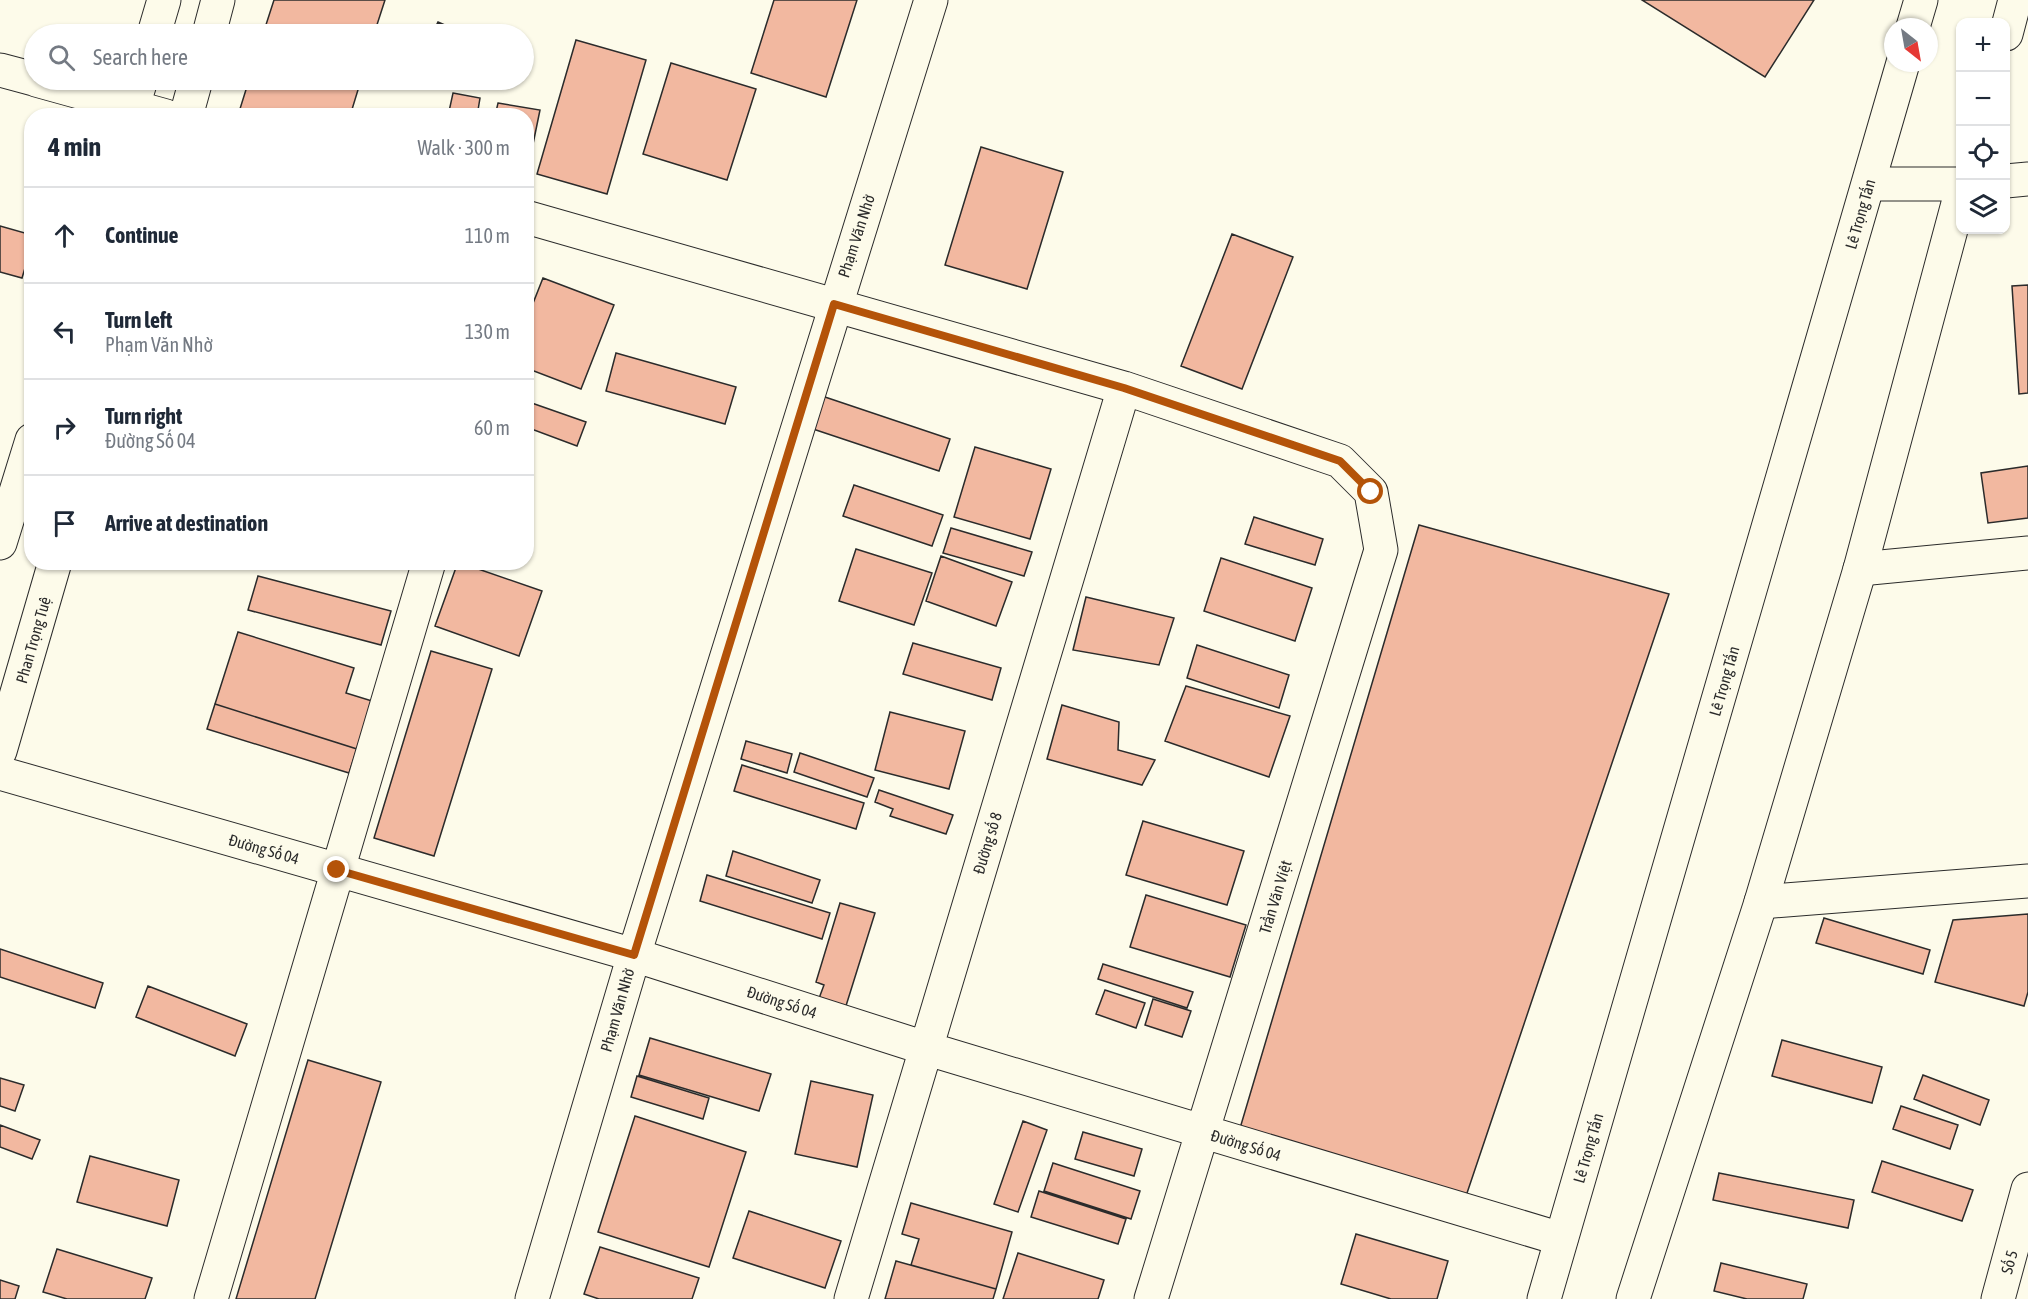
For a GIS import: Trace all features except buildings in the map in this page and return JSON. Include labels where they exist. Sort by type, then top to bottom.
[{"type":"street","points":[[157,24],[164,0]]},
{"type":"street","points":[[212,24],[218,0]]},
{"type":"street","name":"Phạm Văn Nhờ","points":[[532,1299],[634,955],[834,304],[931,0]]},
{"type":"street","points":[[1916,18],[1921,0]]},
{"type":"street","points":[[2010,19],[2015,0]]},
{"type":"street","points":[[0,70],[24,76]]},
{"type":"street","name":"Lê Trọng Tấn","points":[[1544,1299],[1900,72]]},
{"type":"street","points":[[87,90],[135,100],[150,108]]},
{"type":"street","points":[[188,108],[193,90]]},
{"type":"street","points":[[2010,180],[2028,178]]},
{"type":"street","points":[[1869,184],[1956,184]]},
{"type":"street","points":[[1633,1299],[1761,902],[1860,568],[1956,211]]},
{"type":"street","points":[[534,226],[834,304],[1124,388]]},
{"type":"street","name":"Trần Văn Việt","points":[[1124,388],[1340,461],[1371,492],[1381,550],[1151,1299]]},
{"type":"street","name":"Đường số 8","points":[[851,1299],[1124,388]]},
{"type":"street","points":[[0,543],[24,466]]},
{"type":"street","points":[[1860,568],[2028,553]]},
{"type":"street","name":"Phan Trọng Tuệ","points":[[0,752],[53,570]]},
{"type":"street","points":[[211,1299],[427,570]]},
{"type":"street","name":"Đường Số 04","points":[[0,773],[634,955],[1202,1132],[1561,1239]]},
{"type":"street","points":[[1761,902],[2028,881]]},
{"type":"street","name":"Số 5","points":[[1998,1299],[2028,1190]]},
{"type":"route","points":[[337,870],[634,955],[834,304],[1124,388],[1340,461],[1371,492]]}]
